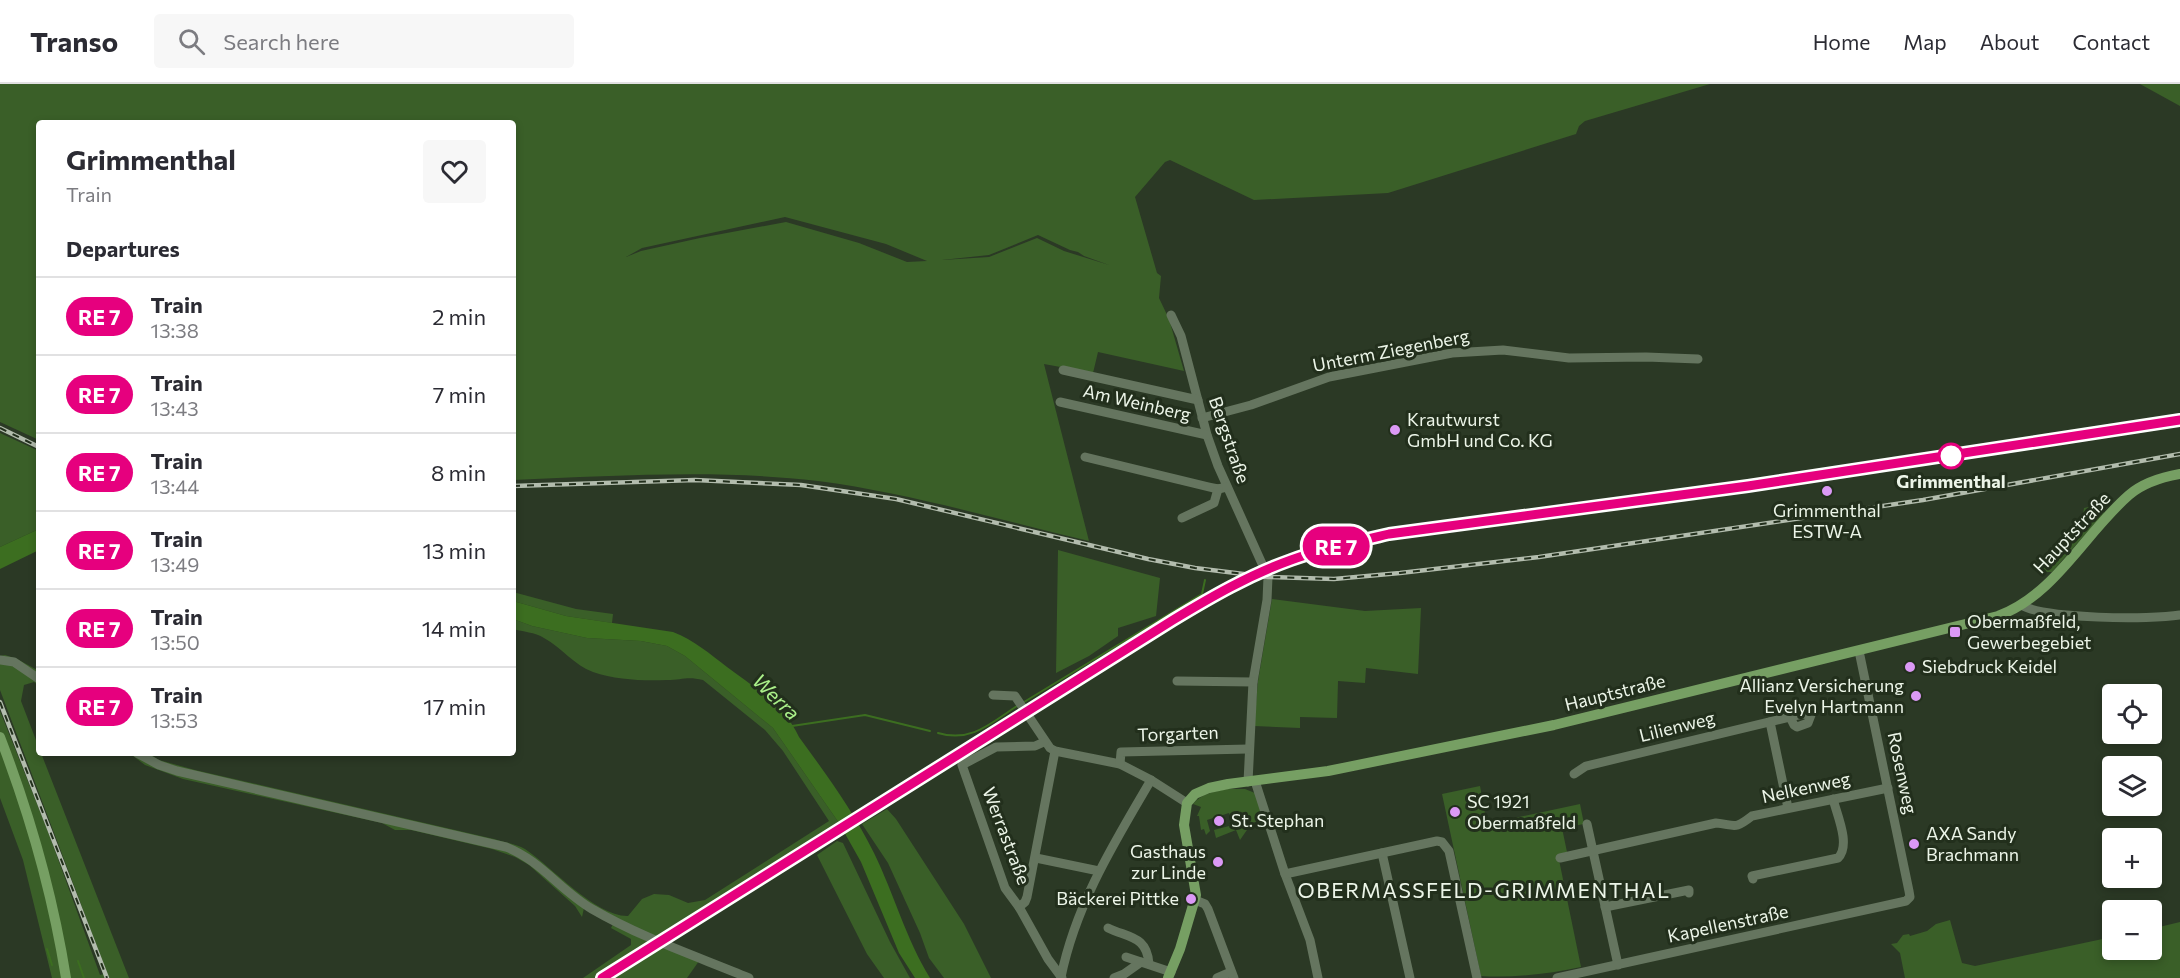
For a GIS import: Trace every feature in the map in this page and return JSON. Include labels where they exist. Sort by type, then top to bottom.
[{"type":"main road","name":"Hauptstraße","points":[[1187,803],[1195,794],[1209,788],[1328,771],[1475,742],[1625,709],[1998,616],[2021,605],[2044,586],[2130,494],[2153,482],[2180,474]]},
{"type":"main road","points":[[0,737],[41,862],[66,978]]},
{"type":"main road","points":[[1169,975],[1195,900],[1195,886],[1184,825],[1187,803]]},
{"type":"street","name":"Bergstraße","points":[[1171,315],[1181,336],[1223,488],[1262,562],[1268,580],[1267,600],[1252,682],[1248,748],[1252,781],[1310,940],[1318,978]]},
{"type":"street","name":"Unterm Ziegenberg","points":[[1202,418],[1251,405],[1329,377],[1452,353],[1503,350],[1569,358],[1698,359]]},
{"type":"street","points":[[1063,370],[1198,400]]},
{"type":"street","name":"Am Weinberg","points":[[1060,402],[1207,435]]},
{"type":"street","points":[[1085,457],[1223,488],[1214,503],[1182,518]]},
{"type":"street","points":[[2021,605],[2036,612],[2110,617],[2142,619],[2180,615]]},
{"type":"street","name":"Rosenweg","points":[[1859,651],[1910,891],[1910,897],[1906,902]]},
{"type":"street","points":[[0,660],[14,662],[36,677]]},
{"type":"street","points":[[1177,681],[1252,682]]},
{"type":"street","points":[[993,695],[1015,696],[1044,742],[1055,751],[1120,764],[1187,803]]},
{"type":"street","name":"Lilienweg","points":[[1574,774],[1586,766],[1790,717]]},
{"type":"street","points":[[1770,722],[1788,808]]},
{"type":"street","name":"Werrastraße","points":[[1044,742],[1035,746],[996,747],[962,765],[1005,888],[1019,907],[1041,948],[1062,977]]},
{"type":"street","name":"Torgarten","points":[[1120,764],[1121,752],[1248,748]]},
{"type":"street","points":[[1019,907],[1027,897],[1036,858],[1055,751]]},
{"type":"street","points":[[142,756],[177,771],[479,840],[520,853],[532,860],[567,892],[606,917],[658,943],[749,978]]},
{"type":"street","points":[[1062,977],[1077,919],[1099,871],[1151,780]]},
{"type":"street","name":"Nelkenweg","points":[[1560,858],[1716,824],[1741,825],[1752,816],[1888,788]]},
{"type":"street","points":[[1753,879],[1752,876],[1838,858],[1841,855],[1843,843],[1833,799]]},
{"type":"street","points":[[1587,824],[1618,965]]},
{"type":"street","points":[[1285,874],[1437,841],[1442,842],[1449,851],[1477,978]]},
{"type":"street","points":[[1382,853],[1410,978]]},
{"type":"street","points":[[1036,858],[1099,871]]},
{"type":"street","points":[[1605,908],[1689,890],[1689,893]]},
{"type":"street","points":[[1195,900],[1205,904],[1208,909],[1232,975],[1217,978]]},
{"type":"street","name":"Kapellenstraße","points":[[1557,978],[1906,902]]},
{"type":"street","points":[[1108,928],[1144,945],[1148,951],[1145,963],[1114,978]]},
{"type":"street","points":[[1126,957],[1145,963],[1169,975]]},
{"type":"shaded area","points":[[0,84],[1710,84],[1585,121],[1579,126],[1576,134],[1388,193],[1254,200],[1170,160],[1165,162],[1135,197],[1157,273],[1161,276],[1159,298],[1169,319],[1184,371],[1098,352],[1093,373],[1044,364],[1089,541],[886,492],[818,481],[704,474],[516,480],[516,120],[36,120],[36,439],[0,422]],"holes":[[[785,217],[886,244],[927,261],[907,262],[859,243],[786,222],[700,238],[641,251],[626,257],[642,248]],[[1038,235],[1109,265],[1064,251],[1037,238],[989,257],[942,260],[989,255]]]},
{"type":"shaded area","points":[[2140,84],[2180,84],[2180,106]]},
{"type":"shaded area","points":[[0,433],[36,450],[36,530],[0,547]]},
{"type":"shaded area","points":[[2093,506],[2103,509],[2104,513],[2052,572],[2042,572],[2040,566],[2042,564],[2045,567],[2085,523],[2087,516],[2083,515],[2084,508]]},
{"type":"shaded area","points":[[36,530],[36,551],[0,569],[0,547]]},
{"type":"shaded area","points":[[1058,550],[1160,578],[1156,616],[1118,628],[1118,636],[1089,656],[1056,673]]},
{"type":"shaded area","points":[[516,593],[576,609],[613,614],[612,623],[566,616],[516,602]]},
{"type":"shaded area","points":[[1272,599],[1365,611],[1421,608],[1418,674],[1366,668],[1365,683],[1338,681],[1337,718],[1300,717],[1300,728],[1254,726],[1258,681]]},
{"type":"shaded area","points":[[516,602],[566,616],[673,632],[702,648],[768,698],[786,716],[858,823],[874,853],[914,948],[930,978],[915,978],[899,953],[861,862],[839,823],[773,728],[685,656],[667,646],[641,641],[587,638],[532,626],[516,620]]},
{"type":"shaded area","points":[[516,620],[532,626],[587,638],[641,641],[667,646],[685,656],[773,728],[839,823],[659,939],[584,908],[582,917],[575,906],[529,865],[515,857],[492,849],[411,830],[395,830],[382,823],[183,779],[145,765],[133,756],[153,756],[159,760],[195,770],[514,844],[536,857],[588,900],[615,914],[628,916],[642,899],[654,894],[669,895],[688,903],[705,900],[829,821],[783,751],[765,730],[703,680],[611,677],[593,672],[580,665],[550,642],[533,633],[516,630]]},
{"type":"shaded area","points":[[5,655],[17,659],[36,669],[36,684],[34,682],[24,685],[21,701],[36,740],[36,756],[42,756],[129,978],[52,978],[23,860],[0,798],[0,711],[49,834],[100,975],[107,973],[0,690],[0,656]]},
{"type":"shaded area","points":[[1480,786],[1487,824],[1580,804],[1584,824],[1562,828],[1567,852],[1558,855],[1581,967],[1531,975],[1481,976],[1442,794]]},
{"type":"shaded area","points":[[1227,789],[1245,789],[1255,793],[1264,819],[1249,824],[1240,840],[1236,830],[1216,838],[1214,830],[1232,823],[1229,813],[1207,820],[1210,831],[1206,835],[1204,829],[1201,830],[1199,816],[1197,816],[1201,807],[1193,804],[1204,795]]},
{"type":"shaded area","points":[[887,809],[896,819],[964,924],[991,978],[944,978],[929,958],[888,863],[862,824]]},
{"type":"shaded area","points":[[837,841],[843,843],[890,942],[910,978],[884,978],[867,954],[817,855]]},
{"type":"shaded area","points":[[1950,920],[1962,963],[1975,966],[2102,939],[2102,960],[2162,960],[2162,926],[2180,922],[2180,978],[1905,978],[1900,953],[1891,944],[1897,943],[1903,935],[1909,934],[1910,936],[1927,931],[1936,924]]},
{"type":"shaded area","points":[[613,924],[699,961],[687,978],[583,978],[631,945],[631,939],[611,928]]},
{"type":"waterway","points":[[1024,702],[1202,594],[1205,580]]},
{"type":"waterway","points":[[938,733],[961,735],[980,730],[1017,706]]},
{"type":"waterway","name":"Werra","points":[[792,726],[865,715],[930,731]]},
{"type":"waterway","points":[[47,949],[52,965]]},
{"type":"waterway","points":[[78,961],[84,978]]},
{"type":"railway","points":[[602,978],[1173,620],[1245,580],[1291,560],[1389,534],[1747,486],[2180,421]]},
{"type":"railway","points":[[0,428],[36,446]]},
{"type":"railway","points":[[516,486],[695,480],[801,485],[896,499],[1195,568],[1268,577],[1334,579],[1539,557],[1923,500],[2180,454]]},
{"type":"railway","points":[[0,702],[107,978]]},
{"type":"train","points":[[602,978],[1173,620],[1221,591],[1292,560],[1335,546],[1389,534],[1748,486],[2180,420]]},
{"type":"place","name":"Krautwurst GmbH und Co. KG","points":[[1395,430]]},
{"type":"place","name":"Grimmenthal","points":[[1951,456]]},
{"type":"place","name":"Grimmenthal ESTW-A","points":[[1827,491]]},
{"type":"place","name":"Obermaßfeld, Gewerbegebiet","points":[[1955,632]]},
{"type":"place","name":"Siebdruck Keidel","points":[[1910,667]]},
{"type":"place","name":"Allianz Versicherung Evelyn Hartmann","points":[[1916,696]]},
{"type":"place","name":"SC 1921 Obermaßfeld","points":[[1455,812]]},
{"type":"place","name":"St. Stephan","points":[[1219,821]]},
{"type":"place","name":"AXA Sandy Brachmann","points":[[1914,844]]},
{"type":"place","name":"Gasthaus zur Linde","points":[[1218,862]]},
{"type":"place","name":"Bäckerei Pittke","points":[[1191,899]]},
{"type":"district","name":"OBERMASSFELD-GRIMMENTHAL","points":[[1484,891]]}]
